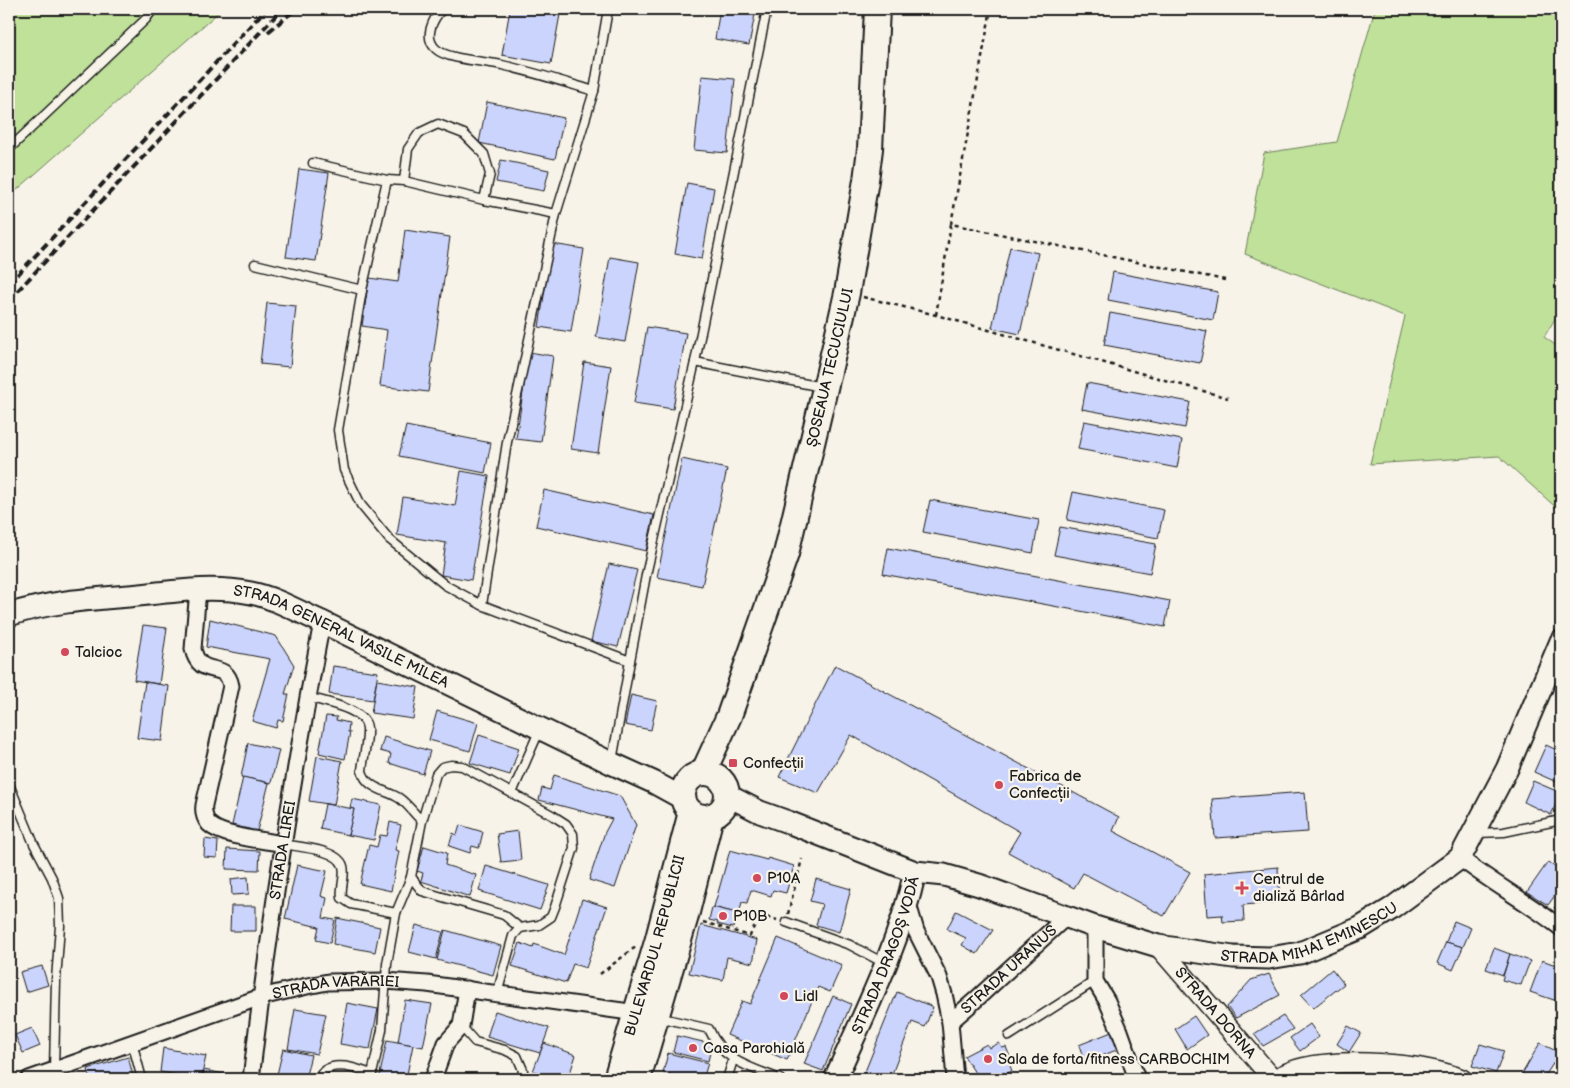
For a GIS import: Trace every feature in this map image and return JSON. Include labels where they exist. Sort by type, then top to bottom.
[{"type":"main road","name":"ȘOSEAUA TECUCIULUI","points":[[705,795],[729,716],[786,554],[847,292],[860,223],[869,157],[877,9]]},
{"type":"main road","name":"STRADA GENERAL VASILE MILEA","points":[[9,616],[46,606],[198,589],[253,593],[322,622],[653,782],[705,795]]},
{"type":"main road","name":"STRADA MIHAI EMINESCU","points":[[915,872],[944,875],[979,885],[1095,927],[1158,946],[1233,957],[1269,958],[1300,953],[1360,928],[1391,909],[1460,858],[1507,769],[1561,641]]},
{"type":"main road","name":"STRADA DRAGOȘ VODĂ","points":[[705,795],[788,822],[915,872],[908,904],[886,964],[835,1079]]},
{"type":"main road","name":"BULEVARDUL REPUBLICII","points":[[638,1079],[657,942],[705,795]]},
{"type":"main road","name":"BULEVARDUL REPUBLICII","points":[[616,1079],[647,1015],[686,916],[705,795]]},
{"type":"street","points":[[198,589],[193,649],[195,658],[207,668],[226,673],[230,686],[204,805],[204,814],[208,823],[225,833],[283,844]]},
{"type":"street","name":"STRADA LIREI","points":[[251,1079],[283,844],[322,622]]},
{"type":"street","points":[[1460,858],[1561,928]]},
{"type":"street","points":[[908,904],[916,931],[944,994],[950,1022],[955,1079]]},
{"type":"street","name":"STRADA URANUS","points":[[950,1022],[1066,917]]},
{"type":"street","points":[[1095,927],[1095,981],[1107,1001],[1120,1031],[1137,1079]]},
{"type":"street","name":"STRADA DORNA","points":[[1158,946],[1273,1079]]},
{"type":"street","name":"STRADA VĂRĂRIEI","points":[[29,1079],[261,997],[328,982],[385,981],[427,984],[647,1015]]},
{"type":"street","points":[[433,1079],[446,1043],[461,1026],[467,989]]},
{"type":"street","points":[[1273,1079],[1301,1068],[1333,1063],[1368,1063],[1433,1071],[1462,1079]]},
{"type":"lane","points":[[9,148],[146,19],[153,9]]},
{"type":"lane","points":[[442,9],[430,29],[430,40],[436,49],[447,55],[502,65],[594,91]]},
{"type":"lane","points":[[482,605],[507,442],[556,214],[594,91],[608,9]]},
{"type":"lane","points":[[611,763],[646,575],[696,362],[767,9]]},
{"type":"lane","points":[[404,181],[408,149],[419,133],[438,124],[464,134],[484,154],[490,174],[484,200]]},
{"type":"lane","points":[[313,163],[556,214]]},
{"type":"lane","points":[[387,180],[362,290],[338,430],[344,470],[361,504],[390,539],[445,585],[482,605],[630,661]]},
{"type":"lane","points":[[255,264],[362,290]]},
{"type":"lane","points":[[696,362],[825,387]]},
{"type":"lane","points":[[308,697],[357,713],[364,718],[367,727],[362,771],[364,778],[374,787],[398,798],[422,821]]},
{"type":"lane","points":[[512,793],[540,728]]},
{"type":"lane","points":[[318,1079],[324,1070],[334,1066],[344,1066],[372,1076],[382,1030],[385,981],[396,914],[411,877],[422,821],[436,774],[442,768],[450,765],[462,766],[512,793],[566,824],[573,834],[574,848],[556,907],[550,917],[539,924],[520,928],[513,936],[497,994]]},
{"type":"lane","points":[[9,784],[34,844],[52,878],[59,898],[60,926],[56,980],[54,1070]]},
{"type":"lane","points":[[1473,833],[1504,832],[1561,820]]},
{"type":"lane","points":[[283,844],[330,853],[338,858],[343,865],[342,898],[351,904],[396,914]]},
{"type":"lane","points":[[411,877],[422,891],[504,915],[520,928]]},
{"type":"lane","points":[[786,922],[850,945],[886,964]]},
{"type":"lane","points":[[1009,1036],[1095,981]]},
{"type":"lane","points":[[647,1015],[709,1029],[714,1042],[734,1060],[780,1079]]},
{"type":"lane","points":[[461,1026],[475,1042],[505,1050],[517,1056],[523,1070],[521,1079]]},
{"type":"lane","points":[[132,1042],[142,1079]]},
{"type":"lane","points":[[727,1079],[734,1060]]},
{"type":"path","points":[[936,315],[991,9]]},
{"type":"path","points":[[951,224],[1225,280]]},
{"type":"path","points":[[847,292],[936,315],[1228,398]]},
{"type":"path","points":[[703,922],[750,936],[759,914],[786,922],[802,860]]},
{"type":"path","points":[[600,974],[643,941],[657,942]]},
{"type":"green space","points":[[9,9],[217,9],[220,11],[9,197]]},
{"type":"green space","points":[[1375,9],[1561,9],[1561,309],[1544,337],[1561,349],[1561,512],[1499,456],[1370,464],[1405,316],[1245,254],[1264,153],[1337,142]]},
{"type":"building","points":[[510,9],[561,9],[551,64],[502,55]]},
{"type":"building","points":[[720,9],[756,9],[749,45],[715,39]]},
{"type":"building","points":[[702,76],[735,79],[727,153],[694,150]]},
{"type":"building","points":[[487,102],[564,118],[555,159],[479,143]]},
{"type":"building","points":[[501,160],[549,170],[544,191],[496,182]]},
{"type":"building","points":[[299,169],[329,173],[316,261],[286,257]]},
{"type":"building","points":[[687,183],[714,188],[702,259],[675,254]]},
{"type":"building","points":[[405,230],[450,237],[428,392],[380,386],[387,330],[362,326],[369,278],[398,282]]},
{"type":"building","points":[[552,244],[584,249],[571,332],[539,327]]},
{"type":"building","points":[[1010,247],[1038,253],[1020,334],[992,328]]},
{"type":"building","points":[[610,257],[639,262],[625,342],[596,337]]},
{"type":"building","points":[[1113,272],[1218,292],[1213,320],[1108,300]]},
{"type":"building","points":[[267,303],[296,306],[290,367],[260,364]]},
{"type":"building","points":[[1110,313],[1207,331],[1200,363],[1104,345]]},
{"type":"building","points":[[647,327],[686,333],[673,409],[634,403]]},
{"type":"building","points":[[529,352],[553,356],[541,442],[516,439]]},
{"type":"building","points":[[584,362],[611,366],[598,453],[571,449]]},
{"type":"building","points":[[1087,383],[1190,402],[1185,428],[1082,409]]},
{"type":"building","points":[[1084,421],[1182,440],[1177,468],[1078,449]]},
{"type":"building","points":[[406,426],[491,443],[485,473],[399,456]]},
{"type":"building","points":[[682,459],[727,469],[702,586],[657,577]]},
{"type":"building","points":[[461,471],[489,476],[471,580],[441,575],[446,543],[397,535],[403,497],[455,506]]},
{"type":"building","points":[[544,490],[654,515],[646,551],[536,526]]},
{"type":"building","points":[[1073,492],[1164,510],[1158,538],[1067,520]]},
{"type":"building","points":[[930,500],[1039,520],[1033,553],[923,532]]},
{"type":"building","points":[[1060,527],[1156,544],[1150,573],[1054,555]]},
{"type":"building","points":[[888,548],[1170,601],[1165,627],[883,574]]},
{"type":"building","points":[[609,564],[637,570],[618,647],[591,641]]},
{"type":"building","points":[[210,619],[276,636],[294,665],[285,694],[289,694],[283,721],[278,720],[276,728],[252,721],[270,659],[206,647]]},
{"type":"building","points":[[143,625],[167,628],[159,684],[134,680]]},
{"type":"building","name":"Fabrica de Confecții","points":[[835,665],[1119,817],[1113,831],[1190,872],[1164,916],[1083,873],[1074,888],[1008,852],[1020,832],[851,735],[818,793],[779,777]]},
{"type":"building","points":[[333,666],[378,672],[373,700],[329,694]]},
{"type":"building","points":[[377,680],[418,687],[413,719],[371,713]]},
{"type":"building","points":[[145,682],[169,686],[162,741],[137,738]]},
{"type":"building","points":[[631,695],[657,701],[651,730],[625,725]]},
{"type":"building","points":[[437,711],[478,723],[470,751],[429,740]]},
{"type":"building","points":[[326,716],[337,717],[336,720],[349,723],[348,732],[350,732],[345,759],[319,753]]},
{"type":"building","points":[[479,735],[519,748],[510,775],[470,763]]},
{"type":"building","points":[[384,737],[430,751],[423,774],[389,763],[391,754],[380,751]]},
{"type":"building","points":[[248,743],[279,750],[271,783],[241,777]]},
{"type":"building","points":[[1546,745],[1561,752],[1561,784],[1534,772]]},
{"type":"building","points":[[317,756],[342,761],[334,805],[309,801]]},
{"type":"building","points":[[554,775],[620,796],[636,825],[615,888],[589,880],[605,832],[612,819],[539,800],[542,788],[550,790]]},
{"type":"building","points":[[243,777],[269,783],[257,831],[232,825]]},
{"type":"building","points":[[1533,781],[1561,793],[1551,815],[1524,802]]},
{"type":"building","points":[[1305,792],[1308,832],[1215,838],[1212,799]]},
{"type":"building","points":[[352,799],[381,805],[374,840],[348,835],[354,809],[350,808]]},
{"type":"building","points":[[325,804],[354,809],[348,835],[320,829]]},
{"type":"building","points":[[390,822],[401,825],[395,850],[399,851],[391,891],[360,884],[369,845],[377,847],[380,835],[387,836]]},
{"type":"building","points":[[460,825],[483,832],[479,848],[472,846],[470,853],[449,846],[453,833],[457,835]]},
{"type":"building","points":[[518,831],[521,860],[501,862],[497,834]]},
{"type":"building","points":[[205,839],[218,841],[217,858],[204,857]]},
{"type":"building","points":[[424,846],[447,853],[445,865],[476,875],[470,897],[421,881],[423,873],[417,871]]},
{"type":"building","points":[[227,849],[260,851],[259,870],[226,869]]},
{"type":"building","name":"P10A","points":[[730,850],[794,866],[786,893],[773,890],[771,896],[751,890],[747,903],[742,902],[739,914],[714,907]]},
{"type":"building","points":[[1548,862],[1561,872],[1561,887],[1548,905],[1527,892]]},
{"type":"building","points":[[297,865],[327,871],[321,896],[327,898],[323,918],[335,920],[330,943],[316,940],[319,927],[285,919]]},
{"type":"building","points":[[486,866],[549,885],[540,910],[479,891]]},
{"type":"building","name":"Centrul de dializă Bârlad","points":[[1278,867],[1280,902],[1243,905],[1244,921],[1223,922],[1222,915],[1207,916],[1204,874]]},
{"type":"building","points":[[248,877],[249,894],[232,895],[231,879]]},
{"type":"building","points":[[816,879],[851,889],[839,932],[816,925],[822,904],[810,901]]},
{"type":"building","points":[[582,899],[607,907],[586,968],[573,964],[566,983],[512,966],[520,943],[533,948],[534,944],[564,955]]},
{"type":"building","points":[[1561,900],[1561,913],[1554,908]]},
{"type":"building","points":[[231,906],[256,906],[256,931],[230,931]]},
{"type":"building","name":"P10B","points":[[712,907],[737,913],[733,928],[709,920]]},
{"type":"building","points":[[956,911],[993,930],[977,954],[962,945],[966,938],[947,929]]},
{"type":"building","points":[[337,918],[380,927],[375,952],[333,944]]},
{"type":"building","points":[[1454,921],[1471,928],[1463,947],[1446,942]]},
{"type":"building","points":[[416,925],[443,932],[436,959],[409,952]]},
{"type":"building","points":[[701,925],[757,940],[753,963],[727,957],[723,980],[689,973]]},
{"type":"building","points":[[445,930],[501,946],[493,975],[437,960]]},
{"type":"building","name":"Lidl","points":[[778,938],[842,965],[830,992],[818,987],[787,1060],[727,1035],[742,1001],[750,1004]]},
{"type":"building","points":[[1446,942],[1463,947],[1453,970],[1437,963]]},
{"type":"building","points":[[1494,948],[1510,954],[1503,975],[1486,969]]},
{"type":"building","points":[[1510,954],[1530,961],[1521,985],[1502,980]]},
{"type":"building","points":[[1542,960],[1561,967],[1561,991],[1557,1001],[1530,992]]},
{"type":"building","points":[[42,966],[48,985],[26,992],[20,972]]},
{"type":"building","points":[[1332,969],[1344,984],[1313,1008],[1301,995]]},
{"type":"building","points":[[1269,974],[1280,995],[1236,1018],[1227,1007],[1251,980]]},
{"type":"building","points":[[897,992],[933,1007],[925,1027],[912,1022],[890,1079],[862,1079]]},
{"type":"building","points":[[833,996],[851,1004],[823,1071],[804,1064]]},
{"type":"building","points":[[405,1000],[432,1004],[423,1047],[398,1042]]},
{"type":"building","points":[[347,1003],[378,1009],[370,1049],[340,1044]]},
{"type":"building","points":[[295,1009],[326,1014],[317,1054],[288,1049]]},
{"type":"building","points":[[495,1011],[549,1028],[540,1053],[487,1037]]},
{"type":"building","points":[[1194,1016],[1207,1035],[1187,1049],[1175,1029]]},
{"type":"building","points":[[1283,1016],[1293,1029],[1263,1046],[1254,1034]]},
{"type":"building","points":[[1310,1024],[1319,1037],[1300,1051],[1290,1038]]},
{"type":"building","points":[[1348,1026],[1361,1033],[1349,1052],[1337,1044]]},
{"type":"building","points":[[32,1028],[40,1046],[23,1053],[15,1035]]},
{"type":"building","points":[[1114,1031],[1121,1048],[1085,1063],[1079,1045]]},
{"type":"building","name":"Casa Parohială","points":[[677,1036],[712,1044],[708,1061],[673,1052]]},
{"type":"building","points":[[387,1040],[413,1045],[406,1079],[379,1079]]},
{"type":"building","points":[[544,1043],[576,1055],[568,1079],[538,1079],[540,1073],[533,1071]]},
{"type":"building","name":"Sala de forta/fitness CARBOCHIM","points":[[999,1043],[1002,1048],[1006,1047],[1012,1062],[1009,1063],[1012,1071],[995,1079],[979,1079],[964,1056],[987,1044],[989,1048]]},
{"type":"building","points":[[1540,1043],[1560,1053],[1543,1079],[1519,1079]]},
{"type":"building","points":[[1480,1044],[1504,1051],[1496,1073],[1472,1066]]},
{"type":"building","points":[[163,1048],[206,1056],[201,1079],[160,1072]]},
{"type":"building","points":[[283,1049],[311,1055],[305,1079],[276,1079]]},
{"type":"building","points":[[668,1053],[708,1063],[703,1079],[692,1079],[663,1073]]},
{"type":"building","points":[[128,1057],[134,1079],[90,1079],[88,1069]]},
{"type":"building","points":[[204,1070],[229,1075],[228,1079],[202,1079]]},
{"type":"railway","points":[[9,284],[266,9]]},
{"type":"railway","points":[[9,300],[282,9]]},
{"type":"railway","points":[[268,32],[296,9]]},
{"type":"place","name":"Talcioc","points":[[65,652]]},
{"type":"place","name":"Confecții","points":[[733,763]]},
{"type":"place","name":"Fabrica de Confecții","points":[[999,785]]},
{"type":"place","name":"P10A","points":[[757,878]]},
{"type":"place","name":"Centrul de dializă Bârlad","points":[[1242,888]]},
{"type":"place","name":"P10B","points":[[723,916]]},
{"type":"place","name":"Lidl","points":[[784,996]]},
{"type":"place","name":"Casa Parohială","points":[[693,1048]]},
{"type":"place","name":"Sala de forta/fitness CARBOCHIM","points":[[988,1059]]}]
